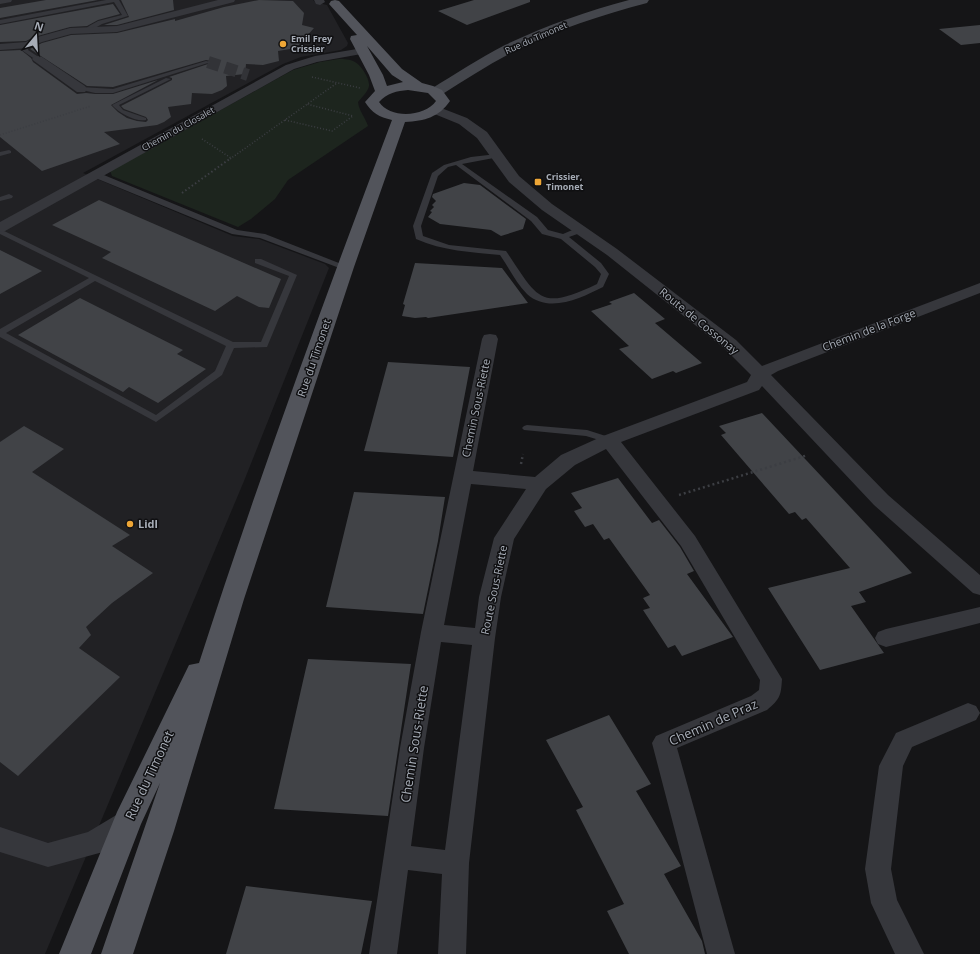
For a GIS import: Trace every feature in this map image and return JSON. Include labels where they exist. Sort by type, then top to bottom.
[{"type":"main road","name":"Rue du Timonet","points":[[436,92],[487,60],[519,43],[571,22],[643,0]]},
{"type":"main road","points":[[327,1],[398,72],[418,87]]},
{"type":"main road","points":[[327,1],[363,51],[376,75],[382,92]]},
{"type":"main road","points":[[398,87],[418,87],[436,92],[443,100],[441,106],[436,110],[420,116],[388,116],[379,112],[374,107],[372,102],[375,96],[398,87]]},
{"type":"main road","name":"Rue du Timonet","points":[[117,954],[159,832],[232,599],[345,267],[400,117]]},
{"type":"main road","name":"Rue du Timonet","points":[[76,954],[127,822],[232,599]]},
{"type":"street","points":[[0,1],[7,0]]},
{"type":"street","points":[[0,47],[28,45],[38,40],[70,31],[117,29],[230,0]]},
{"type":"street","name":"Chemin du Closalet","points":[[0,228],[281,71],[315,59],[363,51]]},
{"type":"street","points":[[38,59],[81,89]]},
{"type":"street","points":[[248,75],[264,81]]},
{"type":"street","name":"Route de Cossonay","points":[[436,110],[463,121],[482,135],[514,178],[547,207],[612,252],[730,344],[800,414],[881,500],[980,587]]},
{"type":"street","name":"Chemin de la Forge","points":[[760,375],[772,367],[980,288]]},
{"type":"street","name":"Chemin Sous-Riette","points":[[383,954],[412,748],[432,632],[490,339]]},
{"type":"street","name":"Route Sous-Riette","points":[[452,954],[456,863],[484,638],[490,597],[504,538],[540,484],[568,460],[609,440],[753,386],[760,375]]},
{"type":"street","name":"Chemin de Praz","points":[[609,440],[688,541],[771,679],[770,694],[759,703],[664,743],[721,954]]},
{"type":"street","points":[[462,476],[540,484]]},
{"type":"street","points":[[886,638],[980,614]]},
{"type":"street","points":[[432,632],[484,638]]},
{"type":"street","points":[[910,954],[884,903],[878,870],[891,766],[904,740],[968,713]]},
{"type":"street","points":[[2,840],[48,855],[94,843],[127,822]]},
{"type":"street","points":[[397,857],[456,863]]},
{"type":"lane","points":[[0,22],[116,0],[125,16],[96,24],[88,30]]},
{"type":"lane","points":[[28,45],[25,50],[38,59]]},
{"type":"lane","points":[[81,89],[114,91],[208,62]]},
{"type":"lane","points":[[144,119],[121,111],[115,105],[173,77],[169,74]]},
{"type":"lane","points":[[0,154],[9,152]]},
{"type":"lane","points":[[457,163],[534,219],[545,232],[564,237],[598,265],[605,274],[600,285],[560,301],[540,299],[530,292],[503,253],[448,248],[430,243],[419,237],[417,226],[435,175],[446,166],[471,159],[497,156]]},
{"type":"lane","points":[[96,175],[235,232],[262,236],[345,267]]},
{"type":"lane","points":[[0,199],[9,196]]},
{"type":"lane","points":[[564,237],[580,230]]},
{"type":"lane","points":[[0,231],[231,345],[264,345],[293,275],[258,261]]},
{"type":"lane","points":[[0,333],[95,278]]},
{"type":"lane","points":[[0,333],[156,419],[219,374],[231,345]]},
{"type":"lane","points":[[527,428],[587,432],[609,440]]},
{"type":"path","points":[[281,71],[291,74],[300,73],[322,80],[364,88]]},
{"type":"path","points":[[167,204],[337,83]]},
{"type":"path","points":[[285,120],[332,131],[353,116],[307,104]]},
{"type":"path","points":[[0,135],[95,105]]},
{"type":"path","points":[[202,139],[231,158]]},
{"type":"path","points":[[657,502],[808,455]]},
{"type":"shaded area","points":[[0,0],[313,0],[315,2],[327,5],[348,43],[347,46],[341,50],[301,57],[283,64],[83,173],[233,236],[259,239],[325,264],[329,268],[244,481],[45,954],[0,954]]},
{"type":"shaded area","points":[[339,59],[355,62],[367,76],[369,86],[366,93],[358,102],[368,126],[288,180],[275,199],[251,219],[238,227],[112,176],[110,171],[293,70],[320,62]]},
{"type":"building","points":[[46,0],[98,0],[0,18],[0,8]]},
{"type":"building","points":[[121,0],[173,0],[174,10],[117,25],[104,25],[129,17]]},
{"type":"building","points":[[259,0],[293,1],[304,13],[302,25],[314,28],[296,48],[278,51],[279,61],[263,65],[246,64],[245,74],[226,76],[227,86],[222,90],[212,94],[192,93],[191,104],[168,107],[171,117],[164,122],[157,125],[104,132],[120,144],[42,171],[0,137],[0,51],[21,50],[31,58],[33,62],[77,94],[113,94],[158,80],[111,105],[127,118],[146,122],[148,120],[146,117],[124,109],[121,106],[172,80],[172,78],[169,77],[211,63],[212,61],[206,60],[113,87],[87,86],[30,49],[42,43],[71,35],[117,33],[175,19],[175,21],[224,7]]},
{"type":"building","points":[[474,0],[530,0],[530,2],[467,25],[438,11]]},
{"type":"building","points":[[113,4],[120,14],[98,20],[87,26],[70,27],[34,37],[26,41],[0,42],[0,25]]},
{"type":"building","points":[[980,25],[980,43],[961,45],[939,29]]},
{"type":"building","points":[[464,183],[480,185],[526,219],[523,229],[501,236],[491,230],[440,224],[428,217],[432,212],[430,211],[434,207],[432,205],[436,201],[432,197],[433,194]]},
{"type":"building","points":[[99,200],[281,279],[269,308],[259,307],[237,296],[215,311],[102,258],[111,252],[52,225]]},
{"type":"building","points":[[0,250],[42,271],[0,294]]},
{"type":"building","points":[[415,263],[502,268],[528,303],[428,318],[402,316],[405,305],[403,304]]},
{"type":"building","points":[[634,293],[665,319],[655,323],[702,363],[676,373],[673,371],[652,379],[619,349],[629,346],[591,311],[612,304],[609,302]]},
{"type":"building","points":[[80,298],[183,350],[177,354],[206,369],[158,403],[129,387],[123,392],[18,335]]},
{"type":"building","points":[[388,362],[470,367],[453,457],[364,451]]},
{"type":"building","points":[[762,413],[912,573],[859,592],[866,602],[851,606],[884,653],[820,670],[768,588],[850,568],[806,518],[802,520],[795,512],[789,514],[721,435],[726,433],[719,426]]},
{"type":"building","points":[[24,426],[64,449],[32,472],[130,535],[112,546],[153,573],[112,603],[86,627],[91,635],[79,648],[120,677],[18,776],[0,762],[0,442]]},
{"type":"building","points":[[618,478],[652,523],[659,520],[680,547],[694,571],[687,574],[733,637],[682,656],[675,645],[668,648],[643,610],[650,608],[643,598],[650,595],[609,538],[604,540],[593,524],[585,527],[574,511],[582,508],[571,493]]},
{"type":"building","points":[[354,492],[445,497],[438,541],[423,614],[326,607]]},
{"type":"building","points":[[308,659],[411,664],[388,816],[274,809]]},
{"type":"building","points":[[609,715],[651,784],[636,791],[681,866],[664,874],[702,941],[705,954],[629,954],[607,911],[624,904],[576,810],[583,807],[546,740]]},
{"type":"building","points":[[246,886],[372,901],[361,954],[226,954]]},
{"type":"tunnel","points":[[208,62],[248,75]]},
{"type":"place","name":"Emil Frey Crissier","points":[[283,44]]},
{"type":"place","name":"Crissier, Timonet","points":[[538,182]]},
{"type":"place","name":"Lidl","points":[[130,524]]}]
